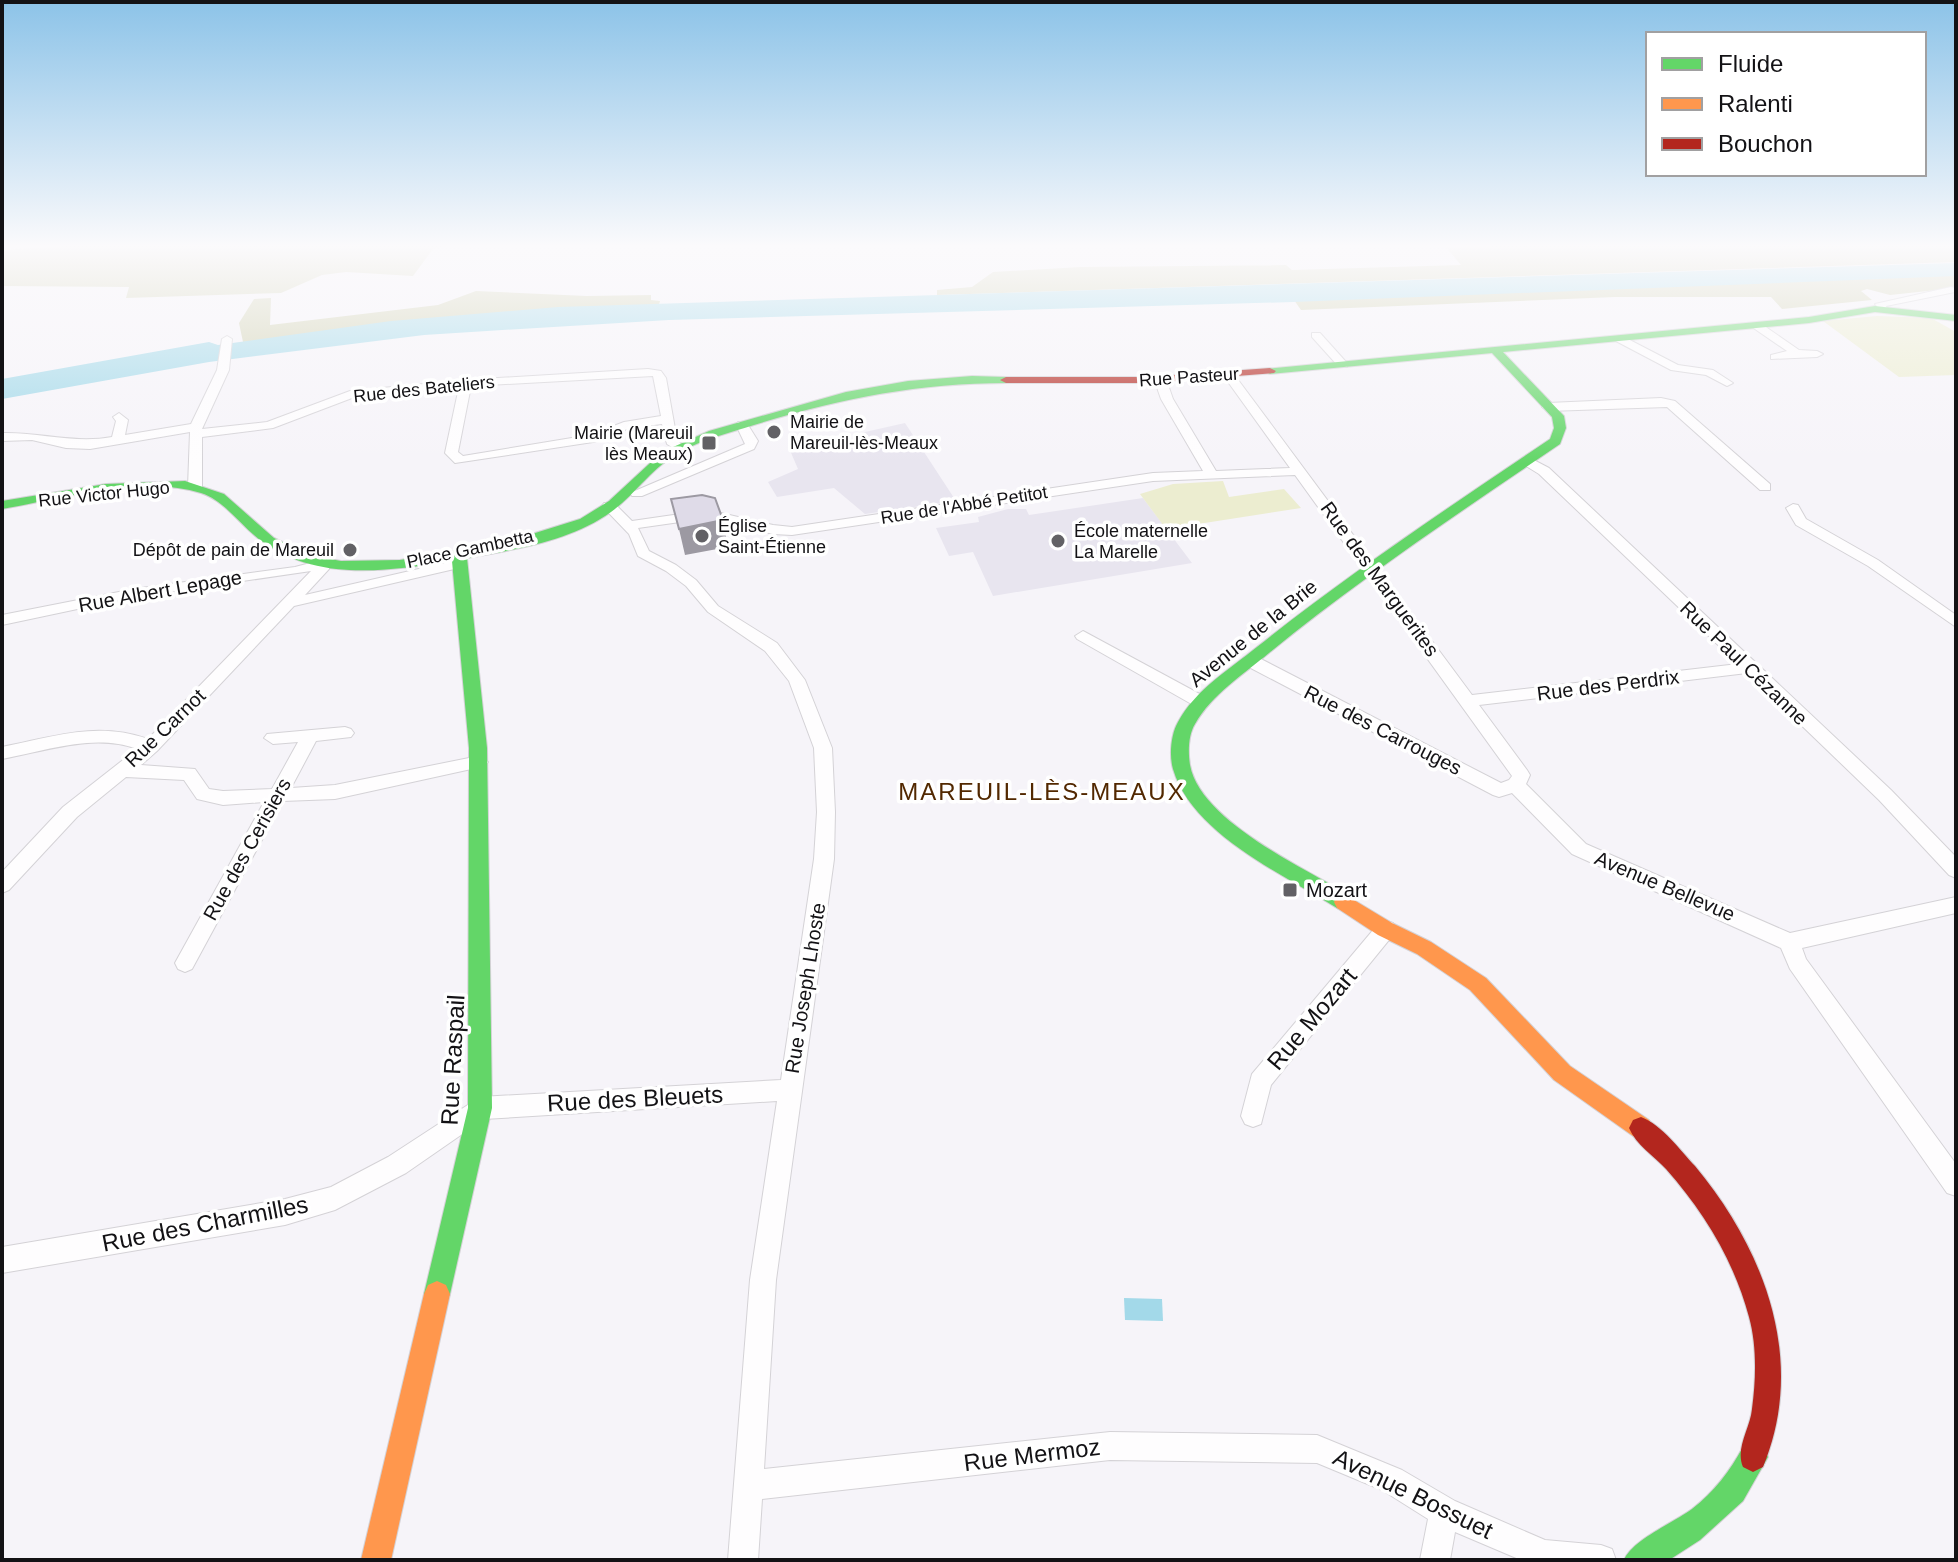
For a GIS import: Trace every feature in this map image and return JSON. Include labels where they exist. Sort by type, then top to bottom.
[{"type":"street","name":"Rue Pasteur","points":[[678,447],[846,393],[922,380],[1120,382],[1229,375],[1812,318]]},
{"type":"street","points":[[1756,325],[1796,353]]},
{"type":"street","points":[[1316,335],[1343,365]]},
{"type":"street","points":[[1618,338],[1675,368],[1709,372],[1727,383]]},
{"type":"street","points":[[195,487],[196,431],[224,366],[227,339]]},
{"type":"street","points":[[1495,350],[1548,407],[1671,404],[1765,487]]},
{"type":"street","points":[[1775,357],[1796,353],[1817,354]]},
{"type":"street","name":"Rue des Bateliers","points":[[2,437],[32,436],[66,444],[90,445],[269,425],[350,395],[466,383],[657,373],[668,419]]},
{"type":"street","name":"Rue des Marguerites","points":[[1229,375],[1521,775],[1516,785]]},
{"type":"street","points":[[1160,379],[1167,399],[1211,473]]},
{"type":"street","points":[[466,383],[451,453],[460,460],[593,438],[628,425],[668,419],[671,441],[678,447]]},
{"type":"street","name":"Avenue de la Brie","points":[[1386,929],[1225,826],[1196,801],[1183,773],[1179,742],[1187,720],[1201,702],[1251,661],[1371,566],[1390,557],[1556,441],[1560,428],[1558,416],[1548,407]]},
{"type":"street","points":[[118,440],[122,420],[119,417]]},
{"type":"street","points":[[637,493],[750,446],[752,441],[742,425]]},
{"type":"street","name":"Place Gambetta","points":[[289,603],[579,522],[609,506],[653,462],[678,447]]},
{"type":"street","name":"Rue Paul Cézanne","points":[[1528,461],[1544,471],[1885,795],[1956,870]]},
{"type":"street","name":"Rue de l'Abbé Petitot","points":[[629,526],[703,514],[717,515],[774,532],[792,531],[1125,480],[1211,473],[1301,471]]},
{"type":"street","name":"Rue Victor Hugo","points":[[2,505],[150,487],[195,487],[221,498],[275,547],[290,556],[321,565]]},
{"type":"street","name":"Rue Joseph Lhoste","points":[[609,506],[629,526],[643,553],[671,568],[691,583],[713,609],[771,647],[797,680],[823,748],[826,812],[824,859],[763,1280],[743,1560]]},
{"type":"street","points":[[1793,508],[1801,522],[1873,563],[1956,622]]},
{"type":"street","name":"Place Gambetta","points":[[321,565],[379,566],[459,558]]},
{"type":"street","name":"Rue Raspail","points":[[376,1560],[480,1108],[479,762],[459,558]]},
{"type":"street","name":"Rue Carnot","points":[[2,885],[70,812],[151,747],[289,603],[321,565]]},
{"type":"street","name":"Rue Albert Lepage","points":[[2,620],[134,593],[321,565]]},
{"type":"street","points":[[1083,636],[1201,702]]},
{"type":"street","name":"Rue des Carrouges","points":[[1251,661],[1499,790],[1516,785]]},
{"type":"street","name":"Rue des Perdrix","points":[[1468,701],[1749,668]]},
{"type":"street","points":[[273,738],[345,733]]},
{"type":"street","points":[[2,753],[96,735],[120,736],[151,747]]},
{"type":"street","name":"Rue des Cerisiers","points":[[185,963],[310,736]]},
{"type":"street","points":[[123,770],[189,774],[203,794],[223,798],[335,792],[479,762]]},
{"type":"street","name":"Avenue Bellevue","points":[[1516,785],[1579,849],[1789,942]]},
{"type":"street","points":[[1956,905],[1789,942],[1797,963],[1956,1184]]},
{"type":"street","points":[[1386,929],[1421,946],[1493,997],[1528,1043],[1573,1083],[1630,1118],[1666,1150],[1721,1223],[1762,1311],[1770,1353],[1770,1390],[1765,1428],[1750,1464],[1728,1496],[1688,1533],[1639,1560]]},
{"type":"street","name":"Rue Mozart","points":[[1253,1116],[1260,1081],[1386,929]]},
{"type":"street","name":"Rue des Bleuets","points":[[480,1108],[789,1090]]},
{"type":"street","name":"Rue des Charmilles","points":[[2,1260],[285,1212],[335,1198],[397,1165],[480,1108]]},
{"type":"street","name":"Rue Mermoz","points":[[748,1486],[1110,1446],[1317,1449]]},
{"type":"street","name":"Avenue Bossuet","points":[[1317,1449],[1392,1480],[1444,1512],[1545,1555],[1601,1560]]},
{"type":"street","points":[[1435,1560],[1444,1512]]},
{"type":"shaded area","points":[[905,423],[956,501],[865,514],[834,488],[777,497],[768,482],[798,469],[789,448],[858,438],[856,434]]},
{"type":"shaded area","name":"École maternelle La Marelle","points":[[1143,498],[1192,563],[993,596],[973,552],[949,556],[936,528],[979,522],[978,517],[1008,509],[1026,509],[1029,515]]},
{"type":"green space","points":[[242,318],[270,318],[270,325],[330,318],[537,318],[243,342],[239,323]]},
{"type":"green space","points":[[1931,318],[1956,332],[1956,375],[1899,377],[1823,321]]},
{"type":"green space","points":[[1223,481],[1229,497],[1284,489],[1301,508],[1166,529],[1140,494],[1173,484]]},
{"type":"water","points":[[428,318],[742,318],[424,335],[209,362],[2,399],[2,379],[209,342],[218,345]]},
{"type":"water","points":[[1124,1298],[1162,1299],[1163,1321],[1125,1320]]},
{"type":"building","points":[[702,495],[715,498],[723,520],[679,529],[671,499]]},
{"type":"traffic: fast","points":[[1270,371],[1822,318]]},
{"type":"traffic: fast","points":[[1344,902],[1244,841],[1206,810],[1192,793],[1181,767],[1180,745],[1185,724],[1209,694],[1336,591],[1556,441],[1560,428],[1558,416],[1495,350]]},
{"type":"traffic: fast","points":[[2,505],[106,488],[185,485],[219,497],[269,541],[304,558],[341,566],[400,564],[534,540],[585,522],[604,511],[666,454],[704,437],[783,412],[846,395],[908,384],[1006,380]]},
{"type":"traffic: fast","points":[[437,1294],[480,1108],[478,748],[458,564],[461,553]]},
{"type":"traffic: fast","points":[[1639,1560],[1673,1540],[1720,1505],[1753,1457]]},
{"type":"traffic: slow","points":[[1344,902],[1385,929],[1424,948],[1478,984],[1562,1073],[1641,1128]]},
{"type":"traffic: slow","points":[[376,1560],[437,1294]]},
{"type":"traffic: jam","points":[[1006,380],[1146,380],[1270,371]]},
{"type":"traffic: jam","points":[[1641,1128],[1674,1160],[1704,1196],[1729,1235],[1750,1277],[1763,1321],[1769,1366],[1766,1411],[1753,1457]]},
{"type":"place","name":"Mairie de Mareuil-lès-Meaux","points":[[774,432]]},
{"type":"place","name":"Mairie (Mareuil lès Meaux)","points":[[709,443]]},
{"type":"place","name":"Église Saint-Étienne","points":[[702,536]]},
{"type":"place","name":"École maternelle La Marelle","points":[[1058,541]]},
{"type":"place","name":"Dépôt de pain de Mareuil","points":[[350,550]]},
{"type":"place","name":"Mozart","points":[[1290,890]]},
{"type":"district","name":"MAREUIL-LÈS-MEAUX","points":[[1042,792]]}]
